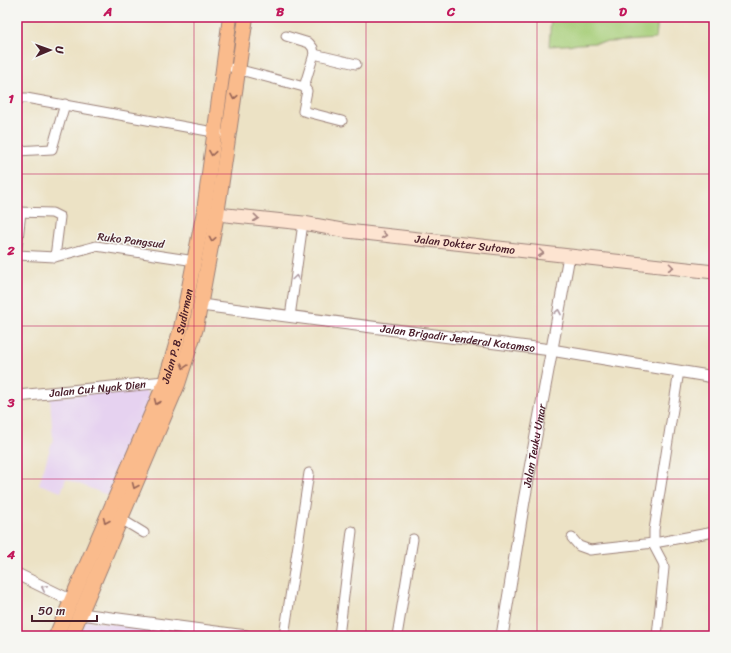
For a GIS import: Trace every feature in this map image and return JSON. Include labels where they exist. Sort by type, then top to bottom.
[{"type":"main road","name":"Jalan P.B. Sudirman","points":[[71,636],[121,519],[201,305],[217,214],[224,66],[230,17]]},
{"type":"main road","name":"Jalan P.B. Sudirman","points":[[56,636],[172,383],[181,328],[222,133],[239,70],[246,17]]},
{"type":"main road","name":"Jalan Dokter Sutomo","points":[[217,214],[303,222],[347,231],[714,272]]},
{"type":"street","points":[[286,36],[309,43],[313,48],[314,54],[304,87]]},
{"type":"street","points":[[314,54],[356,64]]},
{"type":"street","points":[[224,66],[304,87],[307,91],[303,111],[342,121]]},
{"type":"street","points":[[17,101],[21,98],[26,98],[65,104],[222,133]]},
{"type":"street","points":[[17,151],[52,149],[65,104]]},
{"type":"street","points":[[17,248],[19,212],[52,213],[60,217],[55,257]]},
{"type":"street","points":[[290,317],[303,222]]},
{"type":"street","name":"Ruko Pangsud","points":[[17,255],[55,257],[96,246],[195,261]]},
{"type":"street","name":"Jalan Teuku Umar","points":[[502,636],[551,350],[569,256]]},
{"type":"street","name":"Jalan Brigadir Jenderal Katamso","points":[[201,305],[551,350],[714,377]]},
{"type":"street","points":[[657,636],[664,568],[655,547],[659,491],[679,371]]},
{"type":"street","name":"Jalan Cut Nyak Dien","points":[[17,396],[172,383]]},
{"type":"street","points":[[284,636],[309,473]]},
{"type":"street","points":[[121,519],[144,533]]},
{"type":"street","points":[[339,636],[352,531]]},
{"type":"street","points":[[572,538],[578,546],[590,550],[655,547],[714,532]]},
{"type":"street","points":[[397,636],[413,540]]},
{"type":"street","points":[[17,574],[72,601]]},
{"type":"street","points":[[81,614],[208,634],[246,636]]},
{"type":"shaded area","points":[[144,387],[152,399],[110,496],[66,479],[61,492],[39,484],[53,439],[50,398]]},
{"type":"shaded area","points":[[85,620],[116,624],[197,636],[78,636]]},
{"type":"green space","points":[[551,17],[658,17],[656,39],[549,46]]}]
